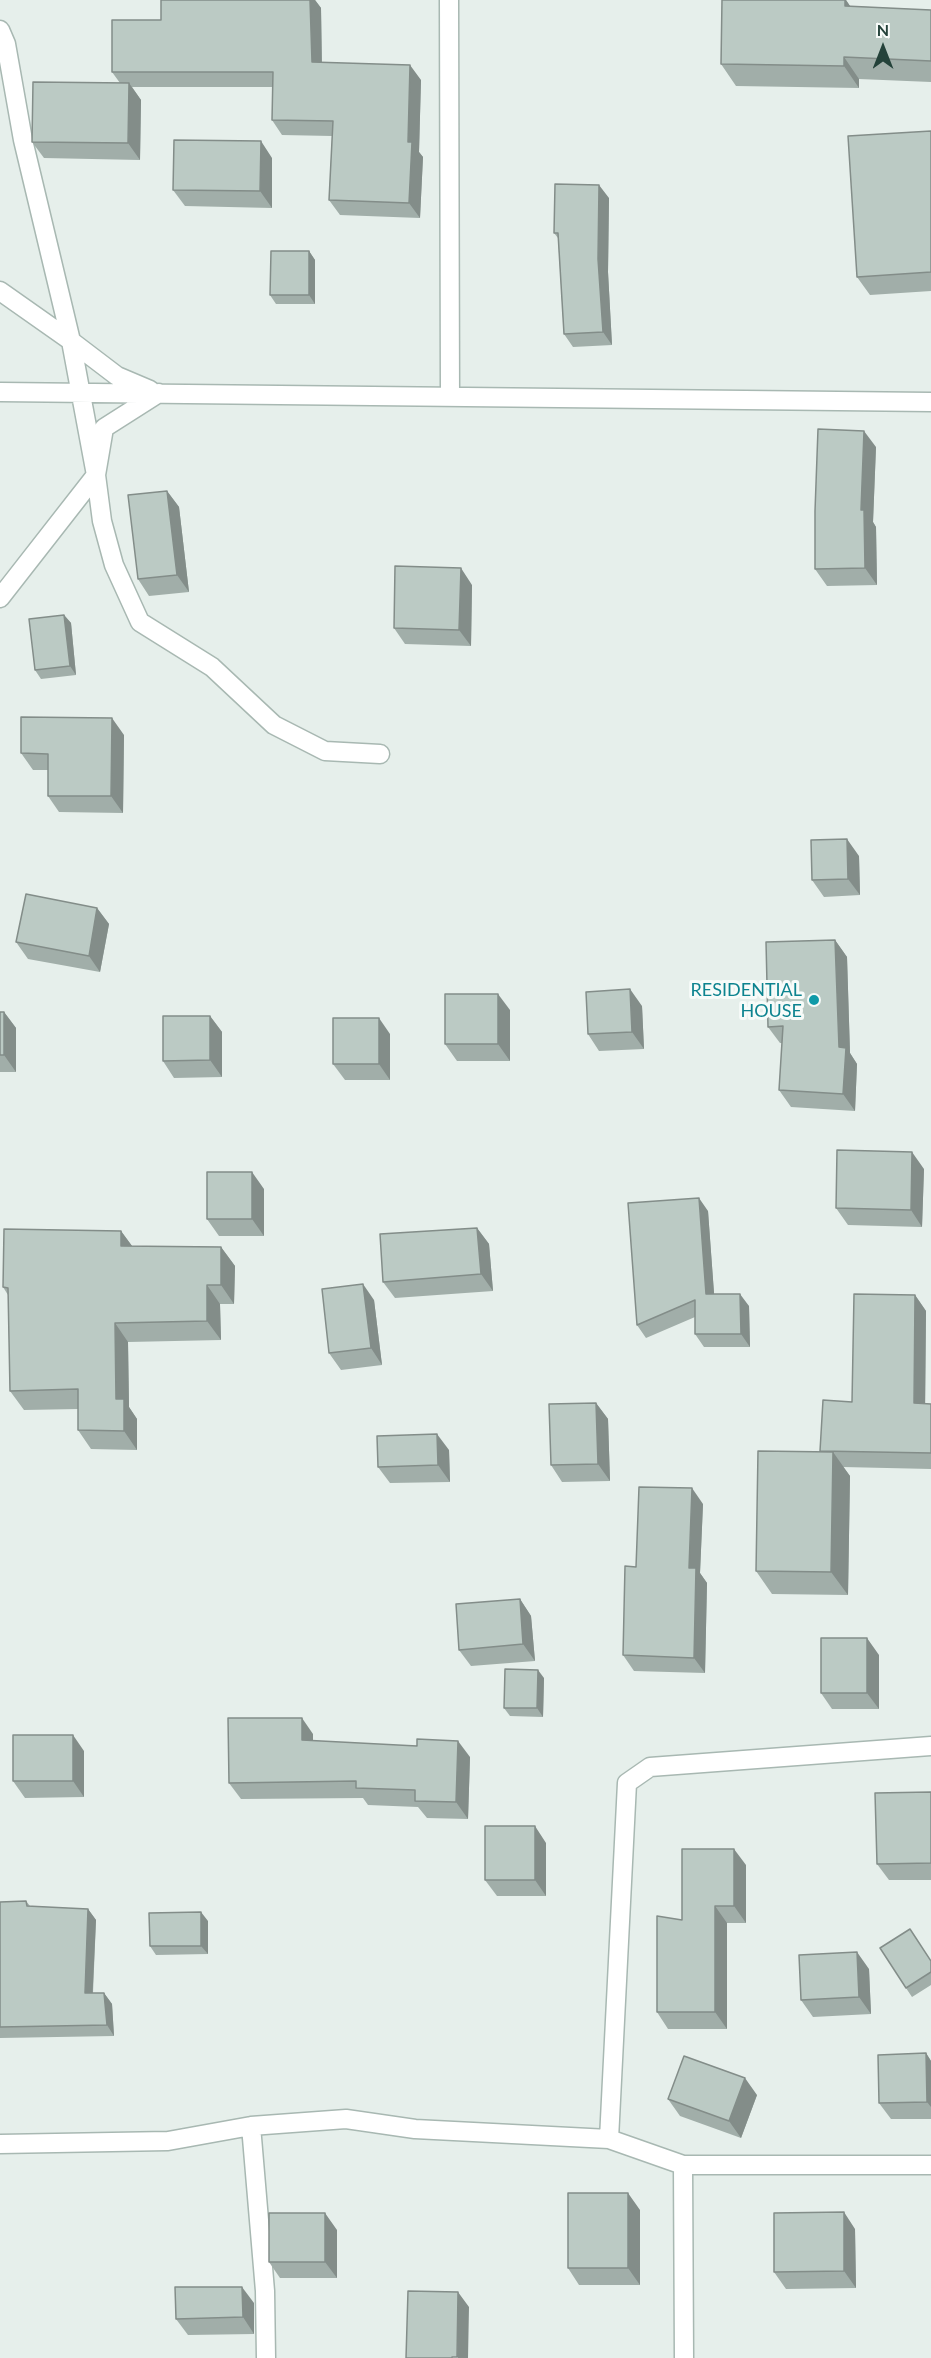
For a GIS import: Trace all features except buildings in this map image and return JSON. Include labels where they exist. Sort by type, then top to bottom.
[{"type":"street","points":[[449,0],[450,396]]},
{"type":"street","points":[[0,30],[6,44],[23,140],[82,393],[102,522],[114,565],[140,622],[212,667],[274,725],[325,751],[380,754]]},
{"type":"street","points":[[0,291],[117,376],[159,393]]},
{"type":"street","points":[[0,392],[931,402]]},
{"type":"street","points":[[0,598],[96,475],[104,428],[159,393]]},
{"type":"street","points":[[609,2139],[627,1783],[650,1767],[931,1746]]},
{"type":"street","points":[[0,2144],[168,2141],[251,2126],[346,2119],[415,2129],[609,2139],[683,2165],[931,2165]]},
{"type":"street","points":[[251,2126],[265,2291],[266,2358]]},
{"type":"street","points":[[683,2165],[684,2358]]},
{"type":"place","name":"RESIDENTIAL HOUSE","points":[[814,1000]]}]
